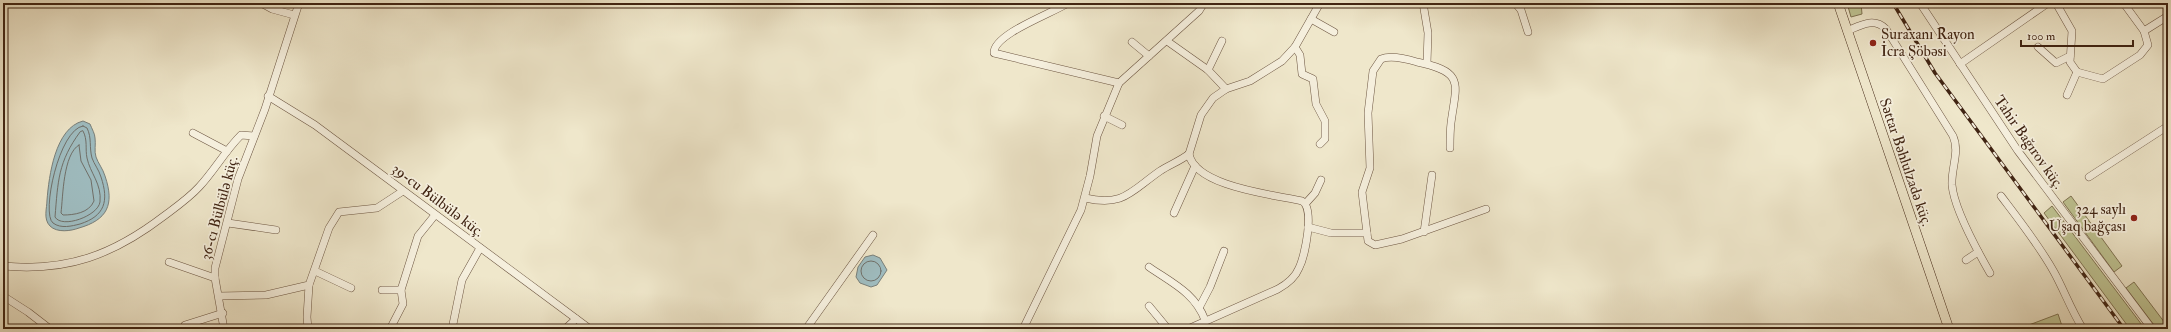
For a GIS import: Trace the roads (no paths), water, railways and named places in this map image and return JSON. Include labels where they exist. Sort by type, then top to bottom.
[{"type":"main road","name":"Səttar Bəhlulzadə küç.","points":[[1838,3],[1949,329]]},
{"type":"street","points":[[261,3],[272,9],[294,15]]},
{"type":"street","name":"36-cı Bülbülə küç.","points":[[224,329],[223,313],[215,278],[215,268],[228,223],[238,179],[299,3]]},
{"type":"street","points":[[1068,3],[1011,33],[997,44],[994,48],[994,53],[1119,83]]},
{"type":"street","points":[[1023,329],[1076,222],[1085,198],[1097,136],[1104,116],[1119,83],[1130,71],[1167,41],[1204,3]]},
{"type":"street","points":[[1188,329],[1205,320],[1278,289],[1291,281],[1300,268],[1308,227],[1309,208],[1306,203],[1248,191],[1216,180],[1196,166],[1190,159],[1189,154],[1190,145],[1206,105],[1226,89],[1243,84],[1268,71],[1282,61],[1294,47],[1320,3]]},
{"type":"street","points":[[1423,3],[1428,33],[1426,63]]},
{"type":"street","points":[[1515,3],[1521,10],[1528,32]]},
{"type":"street","name":"Tahir Bağırov küç.","points":[[1920,3],[2018,151],[2152,329]]},
{"type":"street","points":[[1960,64],[2048,3]]},
{"type":"street","points":[[2056,3],[2072,31],[2072,51],[2070,62],[2077,72],[2096,78],[2107,77],[2145,50],[2148,45],[2144,31],[2125,5]]},
{"type":"street","points":[[2144,31],[2168,16]]},
{"type":"street","points":[[1311,19],[1334,32]]},
{"type":"street","points":[[1847,31],[1868,22],[1881,24],[1953,136],[1956,145],[1952,184],[1954,196],[1978,252],[1990,273]]},
{"type":"street","points":[[1167,41],[1208,70],[1226,89]]},
{"type":"street","points":[[1208,70],[1222,41]]},
{"type":"street","points":[[1132,42],[1149,56]]},
{"type":"street","points":[[1294,47],[1300,55],[1302,74],[1312,79],[1316,104],[1325,121],[1326,139],[1320,144]]},
{"type":"street","points":[[2038,47],[2056,63],[2070,56]]},
{"type":"street","points":[[1450,148],[1451,123],[1455,109],[1456,85],[1445,71],[1426,63],[1385,57],[1381,59],[1373,71],[1368,112],[1370,168],[1362,192],[1368,241],[1375,245],[1402,239],[1486,209]]},
{"type":"street","points":[[2067,94],[2077,72]]},
{"type":"street","name":"39-cu Bülbülə küç.","points":[[268,96],[315,125],[590,329]]},
{"type":"street","points":[[1104,116],[1122,125]]},
{"type":"street","points":[[2089,177],[2168,126]]},
{"type":"street","points":[[193,134],[228,151]]},
{"type":"street","points":[[3,266],[42,266],[74,262],[105,253],[138,236],[183,202],[199,187],[241,135],[254,136]]},
{"type":"street","points":[[1085,198],[1108,201],[1124,198],[1161,170],[1175,164],[1189,154]]},
{"type":"street","points":[[1174,213],[1196,166]]},
{"type":"street","points":[[1424,232],[1432,175]]},
{"type":"street","points":[[1306,203],[1315,193],[1321,180]]},
{"type":"street","points":[[308,329],[307,317],[309,285],[329,228],[339,212],[377,208],[404,191]]},
{"type":"street","points":[[2001,196],[2036,243],[2054,272],[2066,300],[2083,329]]},
{"type":"street","points":[[390,329],[403,304],[401,290],[418,236],[435,215]]},
{"type":"street","points":[[228,223],[276,230]]},
{"type":"street","points":[[1308,227],[1331,233],[1367,233]]},
{"type":"street","points":[[806,329],[873,235]]},
{"type":"street","points":[[452,329],[462,280],[480,248]]},
{"type":"street","points":[[1200,306],[1210,287],[1224,251]]},
{"type":"street","points":[[1966,260],[1978,252]]},
{"type":"street","points":[[169,262],[215,278]]},
{"type":"street","points":[[1149,268],[1189,295],[1200,306],[1205,320]]},
{"type":"street","points":[[315,271],[351,288]]},
{"type":"street","points":[[219,296],[266,295],[309,285]]},
{"type":"street","points":[[382,290],[401,290]]},
{"type":"street","points":[[3,296],[28,312],[50,329]]},
{"type":"street","points":[[1149,306],[1168,329]]},
{"type":"street","points":[[185,325],[223,313]]},
{"type":"street","points":[[565,329],[576,319]]},
{"type":"water","points":[[83,121],[90,124],[94,135],[95,155],[104,173],[108,186],[109,203],[102,216],[89,225],[72,230],[56,230],[50,226],[46,217],[52,166],[55,154],[66,133],[73,125]]},
{"type":"water","points":[[873,255],[880,258],[887,270],[877,285],[871,287],[860,283],[856,277],[858,267],[865,257]]},
{"type":"railway","points":[[1893,3],[1935,73],[2124,329]]},
{"type":"place","name":"Suraxanı Rayon İcra Şöbəsi","points":[[1873,43]]},
{"type":"place","name":"324 saylı Uşaq bağçası","points":[[2134,218]]}]
